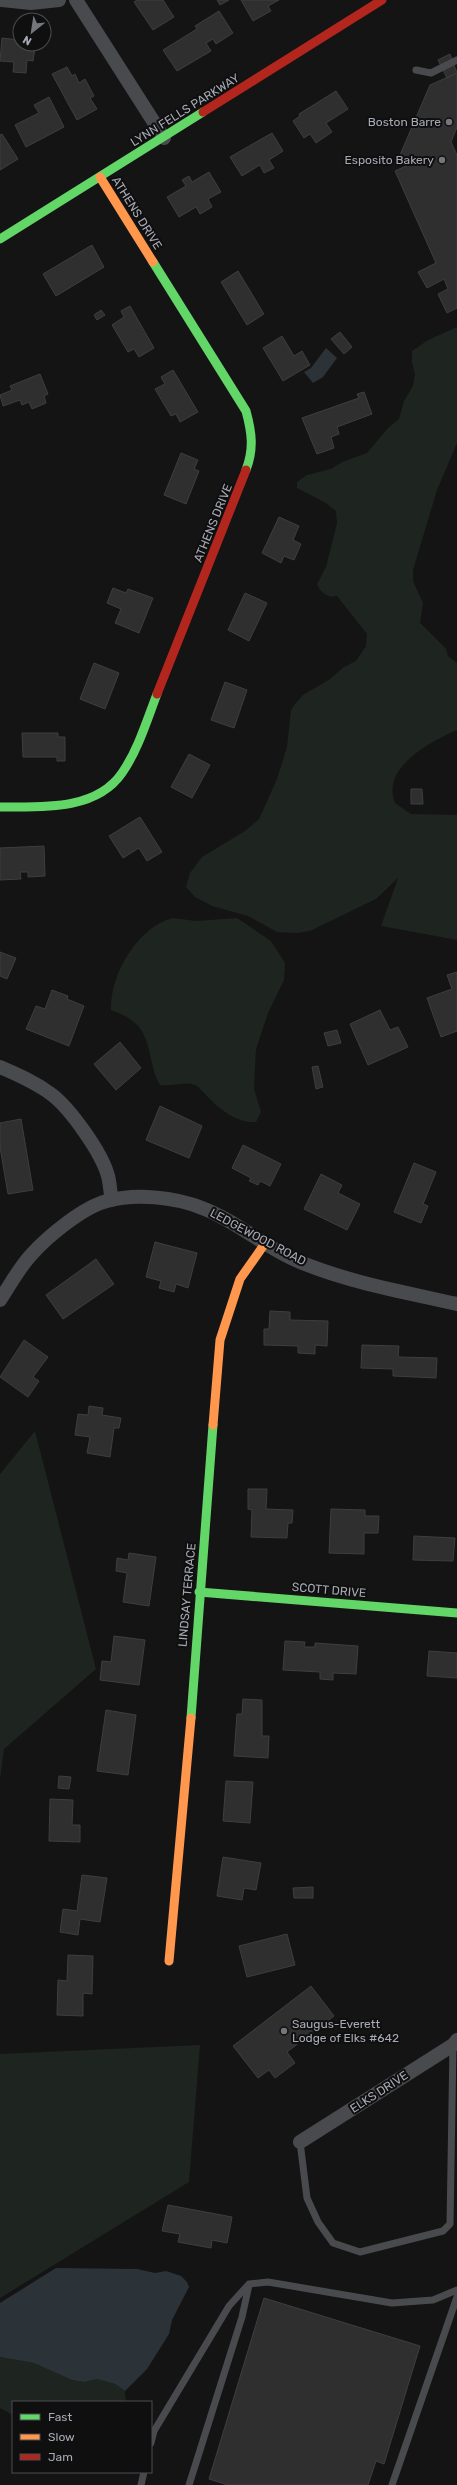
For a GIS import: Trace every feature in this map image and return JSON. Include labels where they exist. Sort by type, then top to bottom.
[{"type":"street","points":[[2,0],[31,3],[59,0]]},
{"type":"street","points":[[76,0],[164,138]]},
{"type":"street","name":"LYNN FELLS PARKWAY","points":[[0,239],[164,138],[382,0]]},
{"type":"street","name":"ATHENS DRIVE","points":[[0,807],[71,804],[88,799],[116,782],[128,764],[140,737],[252,455],[252,432],[246,411],[100,177]]},
{"type":"street","points":[[0,1067],[30,1080],[52,1095],[67,1109],[82,1127],[108,1175],[112,1200]]},
{"type":"street","name":"LEDGEWOOD ROAD","points":[[0,1300],[31,1255],[56,1232],[89,1209],[112,1200],[127,1197],[174,1200],[202,1208],[266,1242],[299,1262],[375,1288],[457,1304]]},
{"type":"street","name":"LINDSAY TERRACE","points":[[169,1961],[185,1791],[199,1592],[220,1340],[240,1279],[266,1242]]},
{"type":"street","name":"SCOTT DRIVE","points":[[199,1592],[457,1613]]},
{"type":"street","name":"ELKS DRIVE","points":[[300,2142],[455,2042]]},
{"type":"lane","points":[[416,70],[431,73],[457,60]]},
{"type":"lane","points":[[300,2142],[306,2198],[318,2222],[333,2243],[360,2252],[444,2231],[450,2224],[455,2042]]},
{"type":"lane","points":[[152,2439],[154,2431],[230,2306],[249,2284],[268,2282],[392,2303],[433,2300],[457,2290]]},
{"type":"lane","points":[[189,2485],[242,2317],[249,2284]]},
{"type":"lane","points":[[392,2485],[457,2296]]},
{"type":"lane","points":[[141,2485],[144,2473]]},
{"type":"shaded area","points":[[457,327],[457,443],[437,490],[413,570],[413,581],[423,603],[420,623],[446,649],[448,656],[457,663],[457,730],[434,741],[401,767],[395,778],[393,790],[395,803],[411,814],[457,815],[457,940],[381,926],[398,878],[376,899],[310,931],[297,933],[277,932],[248,916],[212,906],[195,897],[186,887],[190,873],[202,857],[245,831],[259,819],[277,779],[287,747],[291,710],[295,704],[303,695],[330,679],[344,667],[356,661],[366,646],[367,634],[337,596],[325,594],[320,590],[317,584],[326,567],[337,523],[336,511],[326,503],[297,488],[297,482],[307,475],[331,469],[342,462],[367,453],[388,428],[399,419],[404,401],[413,386],[415,374],[412,363],[412,351],[428,340]]},
{"type":"shaded area","points":[[326,348],[337,358],[323,377],[313,383],[304,372],[311,368]]},
{"type":"shaded area","points":[[173,918],[196,921],[237,918],[271,941],[285,963],[284,980],[268,1013],[256,1049],[254,1089],[261,1112],[256,1122],[249,1122],[235,1118],[228,1114],[193,1084],[160,1085],[153,1068],[147,1041],[143,1033],[130,1019],[111,1010],[115,982],[128,954],[148,931],[160,923]]},
{"type":"shaded area","points":[[35,1431],[96,1669],[4,1749],[0,1779],[0,1474]]},
{"type":"shaded area","points":[[200,2045],[189,2182],[0,2298],[0,2054]]},
{"type":"shaded area","points":[[56,2268],[137,2269],[155,2273],[166,2271],[181,2276],[187,2282],[189,2287],[172,2320],[169,2334],[147,2369],[125,2391],[115,2384],[97,2379],[84,2382],[72,2380],[34,2363],[0,2357],[0,2303]]},
{"type":"shaded area","points":[[0,2357],[34,2363],[72,2380],[84,2382],[97,2379],[115,2384],[125,2391],[126,2401],[12,2401],[12,2414],[0,2408]]},
{"type":"building","points":[[137,0],[163,0],[174,17],[153,30],[134,2]]},
{"type":"building","points":[[217,0],[229,0],[220,5]]},
{"type":"building","points":[[241,0],[279,0],[268,6],[271,11],[253,21]]},
{"type":"building","points":[[219,11],[233,33],[216,44],[213,39],[206,43],[211,51],[177,71],[163,50],[197,29],[195,26]]},
{"type":"building","points":[[2,38],[12,39],[12,52],[34,52],[33,61],[27,60],[26,73],[13,72],[14,62],[0,61]]},
{"type":"building","points":[[450,54],[457,73],[447,78],[438,60]]},
{"type":"building","points":[[67,67],[72,76],[75,74],[79,83],[85,79],[94,96],[90,98],[97,109],[77,120],[52,74]]},
{"type":"building","points":[[457,73],[457,127],[451,142],[457,155],[457,308],[447,313],[438,294],[448,289],[444,279],[427,288],[418,272],[436,263],[395,171],[406,166],[400,155],[430,85]]},
{"type":"building","points":[[336,91],[348,109],[326,123],[332,132],[316,143],[310,134],[304,138],[293,121],[300,116],[299,114]]},
{"type":"building","points":[[49,97],[64,127],[26,147],[15,125],[39,113],[34,105]]},
{"type":"building","points":[[272,133],[283,151],[269,160],[274,168],[264,173],[260,165],[242,176],[230,157]]},
{"type":"building","points":[[2,134],[18,159],[0,170],[0,135]]},
{"type":"building","points":[[209,172],[221,192],[208,199],[212,207],[200,214],[196,207],[179,217],[167,197],[186,186],[182,180],[189,176],[192,182]]},
{"type":"building","points":[[92,245],[104,267],[56,296],[43,274]]},
{"type":"building","points":[[238,271],[264,314],[247,325],[221,282]]},
{"type":"building","points":[[130,306],[154,348],[139,357],[134,349],[128,352],[112,325],[124,317],[121,311]]},
{"type":"building","points":[[101,310],[105,315],[97,320],[94,315]]},
{"type":"building","points":[[340,332],[352,347],[344,354],[331,339]]},
{"type":"building","points":[[282,336],[294,356],[302,351],[310,365],[283,381],[263,348]]},
{"type":"building","points":[[173,370],[198,412],[180,422],[176,414],[171,416],[155,389],[165,384],[161,377]]},
{"type":"building","points":[[40,374],[48,394],[44,396],[46,403],[32,409],[29,402],[22,405],[20,400],[3,406],[0,395],[12,390],[10,386]]},
{"type":"building","points":[[364,392],[372,414],[337,427],[339,434],[331,437],[334,448],[317,454],[302,418],[359,398],[357,394]]},
{"type":"building","points":[[181,453],[198,460],[194,469],[199,471],[186,504],[164,495]]},
{"type":"building","points":[[279,517],[299,526],[293,540],[301,544],[294,560],[284,556],[281,563],[262,553]]},
{"type":"building","points":[[113,588],[126,593],[128,589],[153,598],[139,633],[115,623],[121,609],[107,603]]},
{"type":"building","points":[[245,593],[267,603],[249,641],[228,630]]},
{"type":"building","points":[[94,663],[119,673],[105,709],[80,699]]},
{"type":"building","points":[[225,682],[247,690],[234,728],[211,720]]},
{"type":"building","points":[[22,733],[58,733],[58,737],[65,737],[65,761],[57,761],[57,757],[23,757]]},
{"type":"building","points":[[189,754],[210,765],[192,798],[171,787]]},
{"type":"building","points":[[411,789],[422,789],[423,804],[411,804]]},
{"type":"building","points":[[140,817],[162,852],[147,861],[139,848],[123,858],[109,836]]},
{"type":"building","points":[[44,846],[45,876],[28,877],[28,872],[20,872],[21,879],[0,880],[0,848]]},
{"type":"building","points":[[0,952],[16,958],[7,979],[0,976]]},
{"type":"building","points":[[457,972],[457,1031],[441,1037],[427,998],[452,989],[447,975]]},
{"type":"building","points":[[52,990],[68,996],[67,999],[84,1006],[69,1046],[26,1029],[36,1006],[45,1009]]},
{"type":"building","points":[[380,1010],[390,1030],[398,1027],[408,1047],[368,1065],[350,1024]]},
{"type":"building","points":[[337,1030],[341,1043],[328,1046],[324,1033]]},
{"type":"building","points":[[120,1042],[141,1068],[116,1090],[94,1064]]},
{"type":"building","points":[[318,1066],[323,1087],[316,1089],[312,1067]]},
{"type":"building","points":[[160,1106],[202,1126],[189,1158],[146,1140]]},
{"type":"building","points":[[21,1119],[33,1190],[8,1194],[0,1147],[0,1123]]},
{"type":"building","points":[[243,1145],[281,1164],[270,1186],[260,1181],[258,1185],[249,1181],[251,1178],[232,1168]]},
{"type":"building","points":[[414,1163],[436,1172],[423,1204],[428,1206],[421,1223],[394,1212]]},
{"type":"building","points":[[321,1174],[342,1185],[338,1193],[360,1204],[347,1230],[304,1209]]},
{"type":"building","points":[[155,1242],[197,1253],[188,1288],[176,1284],[174,1292],[159,1288],[161,1281],[146,1277]]},
{"type":"building","points":[[96,1259],[114,1284],[63,1319],[46,1295]]},
{"type":"building","points":[[270,1311],[290,1312],[290,1320],[328,1321],[327,1346],[315,1345],[315,1354],[298,1353],[298,1346],[264,1345],[264,1329],[269,1329]]},
{"type":"building","points":[[24,1340],[48,1357],[33,1377],[39,1381],[28,1397],[0,1377]]},
{"type":"building","points":[[362,1345],[399,1346],[398,1357],[437,1358],[436,1378],[393,1376],[393,1369],[361,1368]]},
{"type":"building","points":[[89,1406],[103,1408],[102,1415],[121,1418],[119,1428],[114,1428],[110,1457],[87,1453],[90,1437],[75,1435],[78,1414],[88,1415]]},
{"type":"building","points":[[248,1489],[267,1489],[266,1509],[293,1510],[292,1523],[288,1523],[287,1538],[251,1537],[252,1510],[248,1509]]},
{"type":"building","points":[[331,1509],[365,1510],[365,1516],[379,1516],[378,1533],[364,1533],[364,1554],[329,1553]]},
{"type":"building","points":[[414,1536],[455,1538],[453,1561],[413,1560]]},
{"type":"building","points":[[129,1553],[156,1557],[149,1606],[123,1602],[127,1573],[116,1571],[117,1558],[128,1560]]},
{"type":"building","points":[[114,1636],[145,1640],[139,1685],[100,1680],[102,1661],[111,1662]]},
{"type":"building","points":[[285,1641],[305,1642],[304,1647],[315,1647],[315,1643],[358,1646],[356,1674],[333,1673],[333,1680],[320,1679],[320,1672],[283,1670]]},
{"type":"building","points":[[429,1651],[457,1653],[457,1678],[427,1676]]},
{"type":"building","points":[[243,1699],[262,1700],[262,1736],[269,1736],[268,1758],[234,1756],[237,1714],[242,1714]]},
{"type":"building","points":[[106,1710],[136,1715],[128,1775],[97,1771]]},
{"type":"building","points":[[59,1776],[71,1777],[69,1789],[58,1788]]},
{"type":"building","points":[[226,1781],[253,1782],[250,1823],[223,1821]]},
{"type":"building","points":[[50,1799],[73,1800],[72,1825],[80,1825],[80,1842],[49,1841]]},
{"type":"building","points":[[223,1857],[261,1863],[256,1890],[244,1888],[242,1900],[217,1896]]},
{"type":"building","points":[[82,1875],[107,1878],[100,1922],[80,1919],[78,1935],[60,1932],[63,1909],[77,1911]]},
{"type":"building","points":[[313,1887],[313,1898],[294,1898],[293,1888]]},
{"type":"building","points":[[287,1934],[295,1965],[247,1977],[239,1946]]},
{"type":"building","points":[[68,1955],[93,1956],[92,1994],[83,1993],[83,2016],[57,2015],[58,1980],[67,1981]]},
{"type":"building","name":"Saugus-Everett Lodge of Elks #642","points":[[311,1986],[334,2016],[287,2052],[295,2063],[275,2078],[269,2070],[258,2078],[233,2046]]},
{"type":"building","points":[[168,2205],[232,2217],[227,2243],[212,2240],[211,2248],[178,2242],[180,2234],[162,2231]]},
{"type":"building","points":[[264,2298],[420,2346],[384,2464],[376,2461],[368,2485],[228,2485],[209,2479]]},
{"type":"traffic: fast","points":[[0,239],[203,112]]},
{"type":"traffic: fast","points":[[153,262],[246,411],[250,427],[251,441],[249,462],[246,470]]},
{"type":"traffic: fast","points":[[0,807],[33,807],[67,804],[98,794],[111,785],[122,773],[133,755],[157,694]]},
{"type":"traffic: fast","points":[[191,1718],[213,1425]]},
{"type":"traffic: fast","points":[[199,1592],[457,1613]]},
{"type":"traffic: slow","points":[[100,177],[153,262]]},
{"type":"traffic: slow","points":[[213,1425],[220,1340],[240,1279],[266,1242]]},
{"type":"traffic: slow","points":[[169,1961],[191,1718]]},
{"type":"traffic: jam","points":[[203,112],[382,0]]},
{"type":"traffic: jam","points":[[157,694],[246,470]]},
{"type":"place","name":"Boston Barre","points":[[449,122]]},
{"type":"place","name":"Esposito Bakery","points":[[442,160]]},
{"type":"place","name":"Saugus-Everett Lodge of Elks #642","points":[[284,2031]]}]
